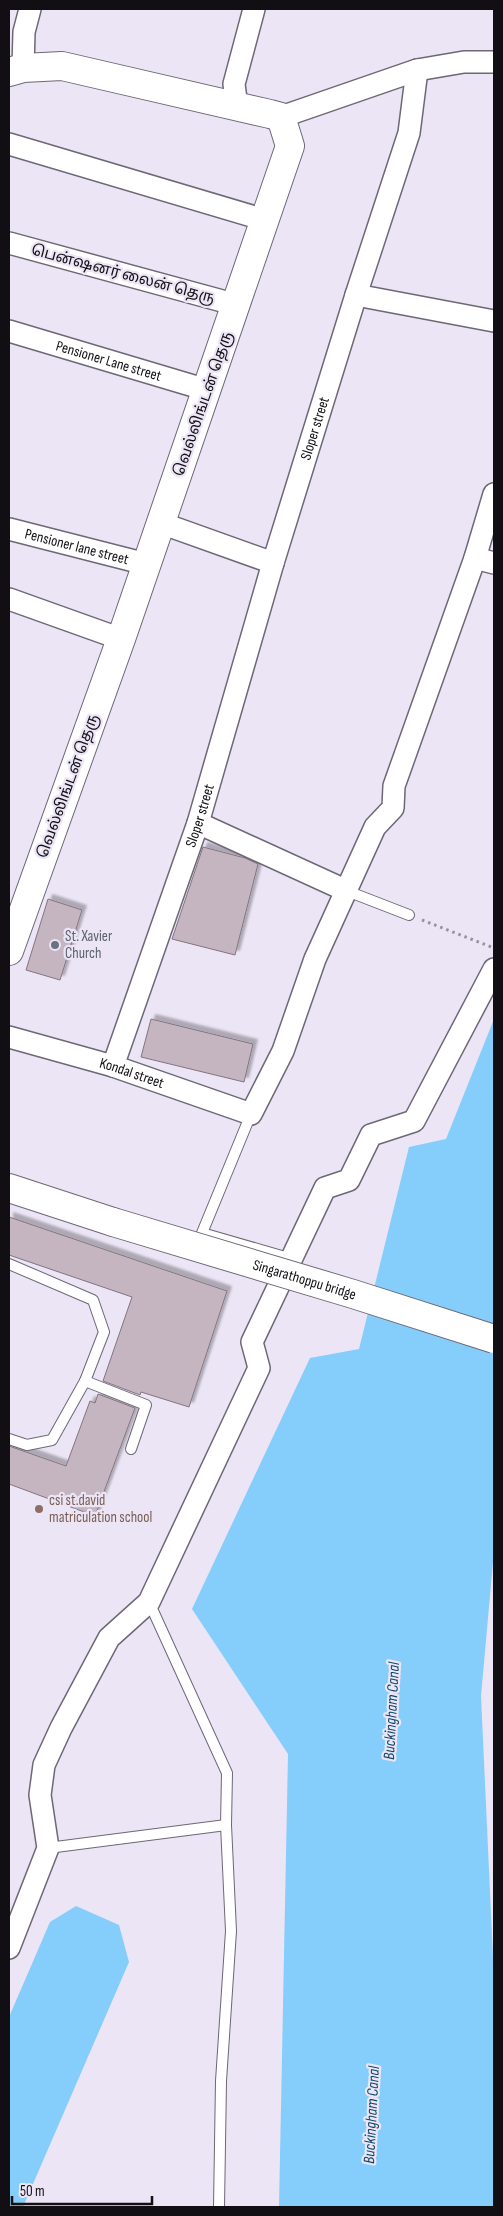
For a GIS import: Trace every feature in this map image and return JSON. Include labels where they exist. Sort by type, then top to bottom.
[{"type":"main road","points":[[16,70],[62,66],[91,71],[281,117]]},
{"type":"main road","name":"வெல்லிங்டன் தெரு","points":[[9,950],[162,523],[290,146],[281,117]]},
{"type":"main road","name":"Singarathoppu bridge","points":[[9,1188],[113,1222],[353,1294],[494,1339]]},
{"type":"street","points":[[16,70],[30,9]]},
{"type":"street","points":[[237,107],[234,84],[254,9]]},
{"type":"street","points":[[281,117],[417,70],[464,62],[494,62]]},
{"type":"street","name":"Sloper street","points":[[113,1066],[198,823],[273,563],[356,294],[409,133],[417,70]]},
{"type":"street","points":[[9,144],[265,220]]},
{"type":"street","name":"பென்ஷனர் லைன் தெரு","points":[[9,243],[237,305]]},
{"type":"street","points":[[356,294],[494,321]]},
{"type":"street","name":"Pensioner Lane street","points":[[9,331],[207,390]]},
{"type":"street","points":[[251,1114],[282,1051],[315,959],[375,827],[393,808],[394,786],[485,561],[494,494]]},
{"type":"street","points":[[162,523],[273,563]]},
{"type":"street","name":"Pensioner lane street","points":[[9,529],[146,564]]},
{"type":"street","points":[[9,599],[121,639]]},
{"type":"street","points":[[198,823],[347,890]]},
{"type":"street","points":[[9,1948],[48,1848],[40,1795],[44,1765],[108,1638],[149,1602],[259,1368],[252,1342],[325,1188],[349,1180],[371,1135],[414,1121],[494,969]]},
{"type":"street","name":"Kondal street","points":[[9,1037],[113,1066],[251,1114]]},
{"type":"lane","points":[[347,890],[409,915]]},
{"type":"lane","points":[[251,1114],[202,1233],[292,1259]]},
{"type":"lane","points":[[9,1264],[93,1300],[104,1332],[85,1381],[52,1440],[27,1446],[9,1439]]},
{"type":"lane","points":[[85,1381],[146,1405],[131,1449]]},
{"type":"lane","points":[[149,1602],[227,1773],[226,1825],[230,1931],[221,2081],[219,2207]]},
{"type":"lane","points":[[48,1848],[226,1825]]},
{"type":"path","points":[[409,915],[494,948]]},
{"type":"water","name":"Buckingham Canal","points":[[494,1019],[494,1551],[481,1696],[494,1979],[494,2207],[279,2207],[288,1754],[192,1609],[310,1358],[359,1349],[409,1147],[446,1139]]},
{"type":"water","points":[[76,1906],[119,1925],[129,1962],[23,2207],[9,2207],[9,2017],[50,1922]]},
{"type":"building","points":[[203,847],[245,858],[258,864],[235,955],[172,939]]},
{"type":"building","points":[[48,899],[82,910],[60,980],[26,970]]},
{"type":"building","points":[[151,1019],[253,1044],[244,1082],[141,1057]]},
{"type":"building","points":[[9,1217],[227,1291],[189,1407],[141,1392],[140,1395],[103,1381],[132,1297],[9,1255]]},
{"type":"building","points":[[98,1394],[135,1408],[95,1516],[9,1484],[9,1446],[66,1466],[90,1401],[95,1403]]},
{"type":"place","name":"St. Xavier Church","points":[[55,945]]},
{"type":"place","name":"csi st.david matriculation school","points":[[39,1509]]}]
